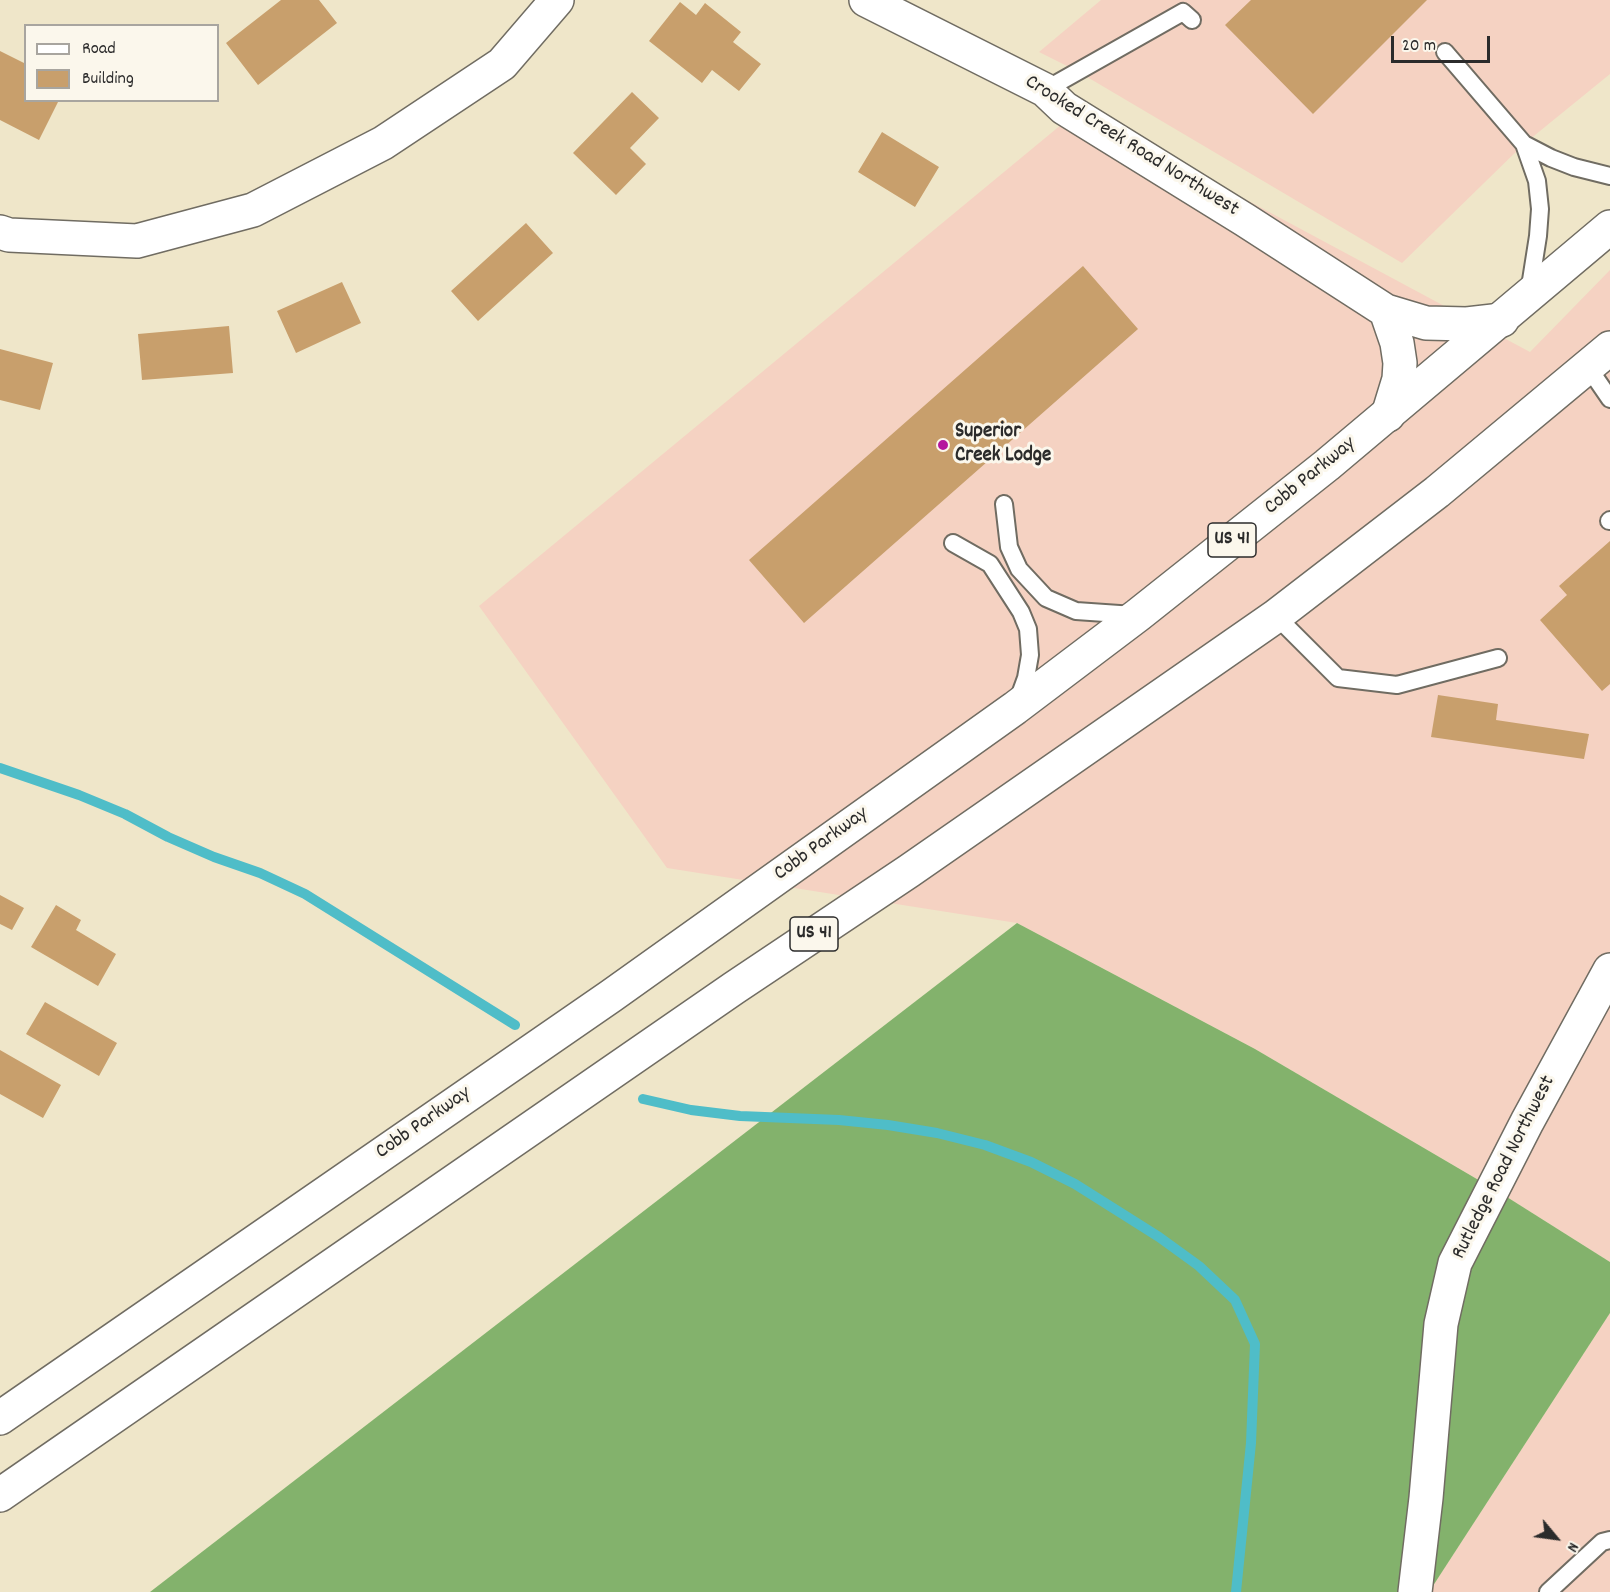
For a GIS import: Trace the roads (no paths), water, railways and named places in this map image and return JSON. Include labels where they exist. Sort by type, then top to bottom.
[{"type":"main road","points":[[0,232],[9,235],[137,241],[254,210],[383,142],[502,64],[557,0]]},
{"type":"main road","name":"Crooked Creek Road Northwest","points":[[866,0],[1045,90],[1064,108],[1386,311],[1426,323],[1467,324],[1502,320]]},
{"type":"main road","name":"Cobb Parkway","points":[[0,1418],[611,996],[1015,708],[1138,615],[1388,415],[1610,227]]},
{"type":"main road","points":[[1386,311],[1397,343],[1400,363],[1399,379],[1388,415]]},
{"type":"main road","name":"US 41","points":[[0,1495],[1276,616],[1437,492],[1599,357]]},
{"type":"main road","name":"Rutledge Road Northwest","points":[[1415,1592],[1441,1324],[1455,1263],[1527,1122],[1610,970]]},
{"type":"lane","points":[[1045,90],[1183,12],[1192,20]]},
{"type":"lane","points":[[1445,51],[1524,144],[1537,181],[1540,208],[1539,236],[1528,297]]},
{"type":"lane","points":[[1524,144],[1574,167],[1610,176]]},
{"type":"lane","points":[[1599,357],[1610,399]]},
{"type":"lane","points":[[1004,504],[1009,547],[1019,569],[1046,598],[1076,611],[1138,615]]},
{"type":"lane","points":[[953,543],[990,564],[1021,612],[1028,629],[1030,655],[1026,678],[1015,708]]},
{"type":"lane","points":[[1276,616],[1338,678],[1397,685],[1498,658]]},
{"type":"lane","points":[[1548,1592],[1602,1542],[1610,1540]]},
{"type":"waterway","points":[[0,768],[79,795],[125,814],[168,837],[214,857],[260,873],[305,894],[515,1025]]},
{"type":"waterway","points":[[643,1099],[691,1110],[740,1116],[839,1120],[888,1125],[937,1133],[985,1145],[1031,1162],[1075,1184],[1159,1237],[1199,1266],[1235,1300],[1255,1344],[1251,1443],[1236,1592]]},
{"type":"place","name":"Superior Creek Lodge","points":[[943,445]]}]
